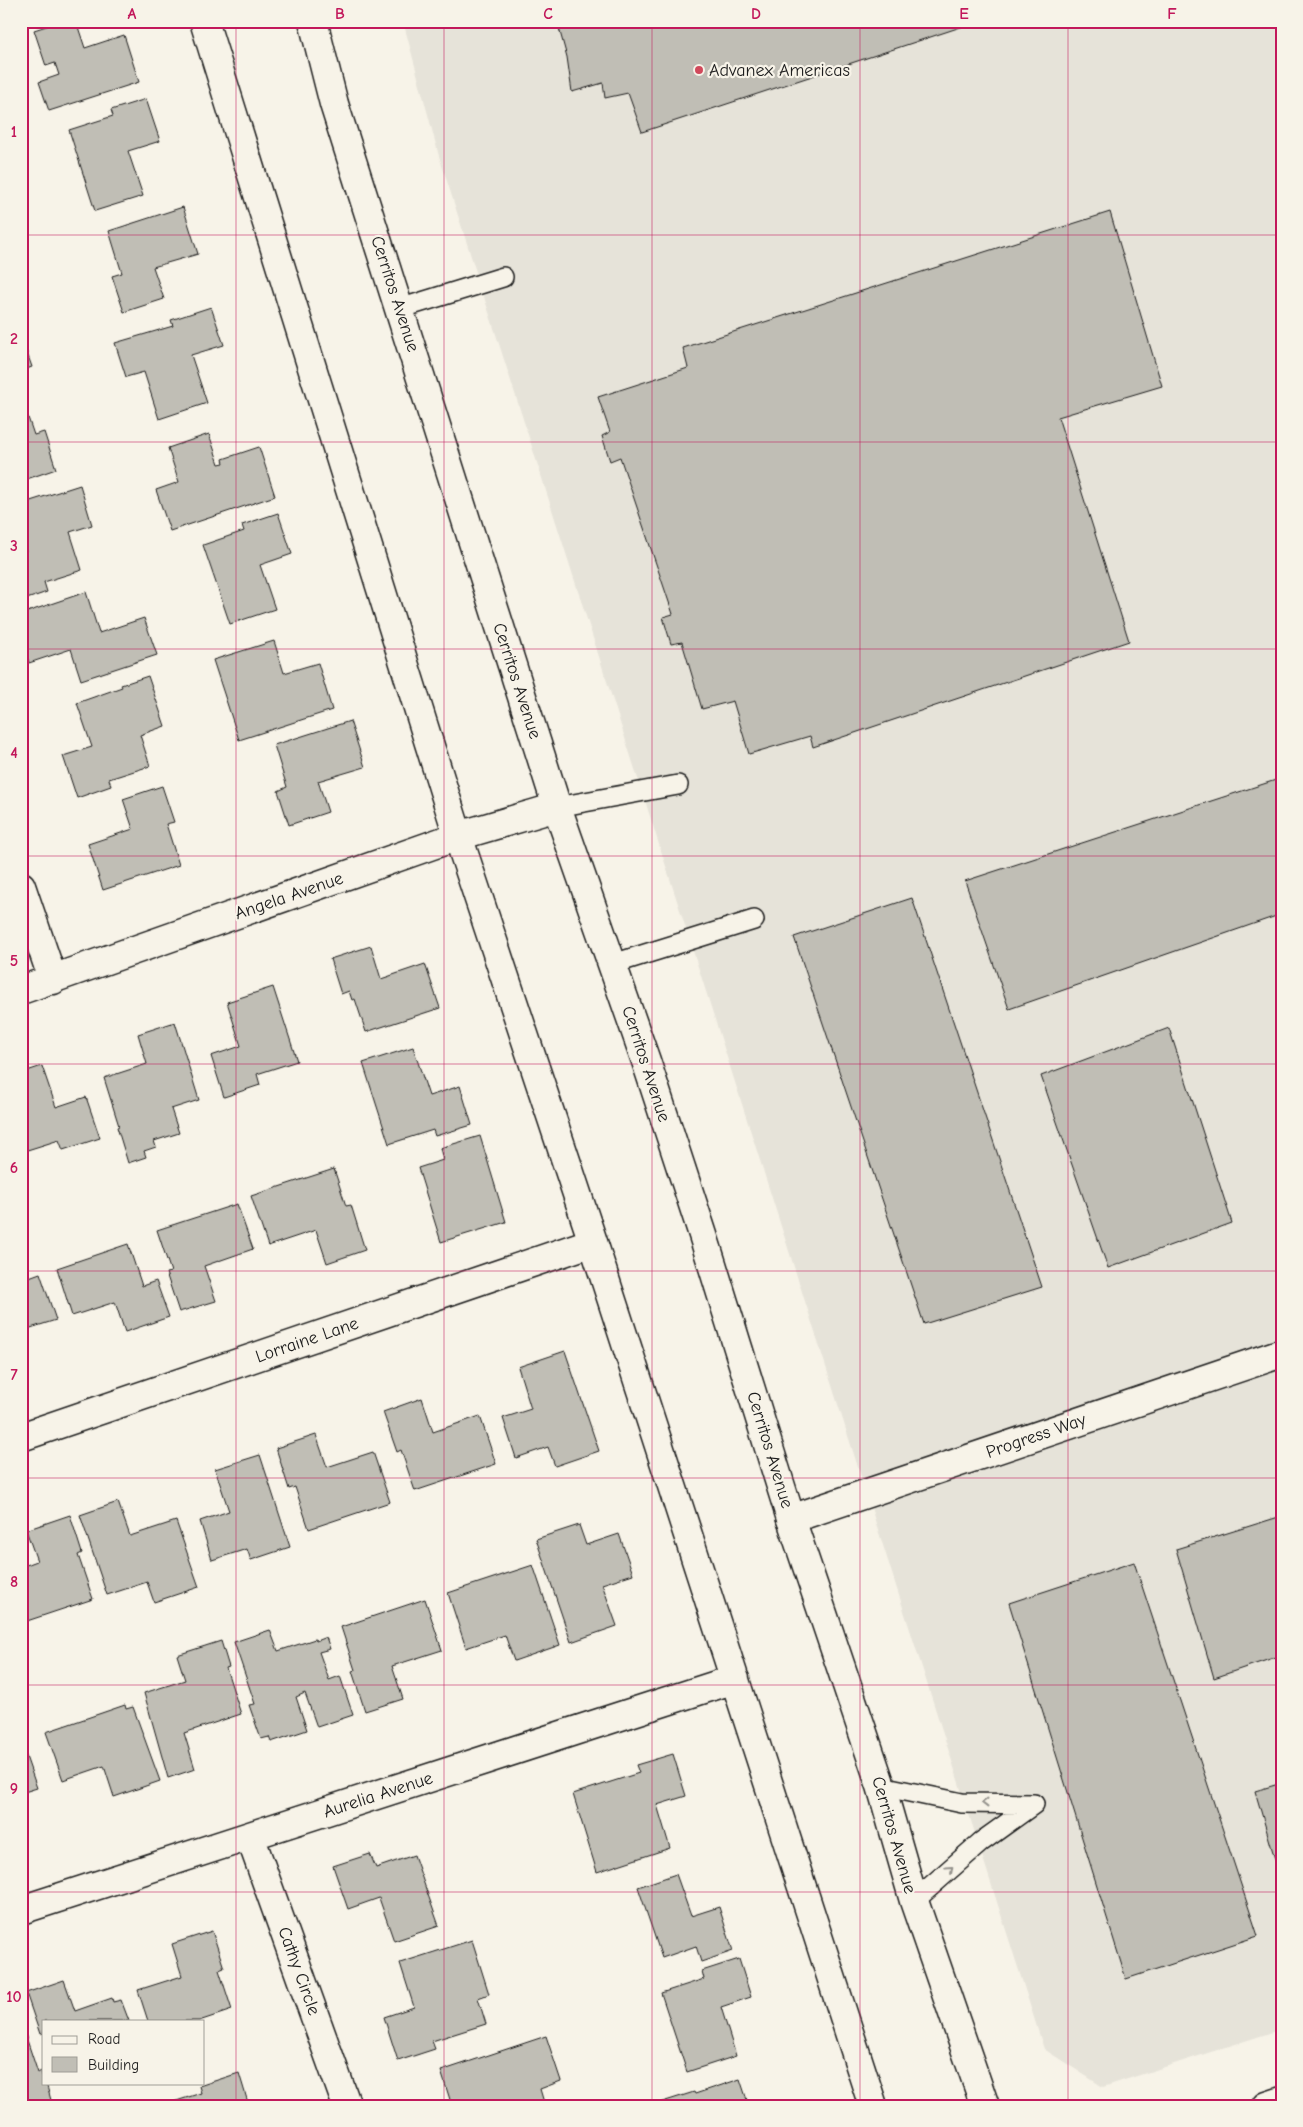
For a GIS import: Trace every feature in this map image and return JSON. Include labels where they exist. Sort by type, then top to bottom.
[{"type":"street","points":[[204,21],[458,836],[593,1242],[873,2106]]},
{"type":"street","name":"Cerritos Avenue","points":[[313,21],[334,104],[557,808],[613,964],[703,1235],[791,1519],[881,1786],[914,1902],[985,2106]]},
{"type":"street","name":"Angela Avenue","points":[[21,990],[458,836],[557,808]]},
{"type":"street","points":[[21,886],[53,980]]},
{"type":"street","name":"Lorraine Lane","points":[[21,1437],[593,1242]]},
{"type":"street","name":"Progress Way","points":[[791,1519],[1282,1353]]},
{"type":"street","name":"Aurelia Avenue","points":[[21,1910],[735,1679]]},
{"type":"street","name":"Cathy Circle","points":[[250,1836],[347,2106]]},
{"type":"street","points":[[1267,2106],[1282,2101]]},
{"type":"lane","points":[[399,309],[503,276]]},
{"type":"lane","points":[[557,808],[678,785]]},
{"type":"lane","points":[[613,964],[754,920]]},
{"type":"lane","points":[[881,1786],[962,1803],[1034,1804],[974,1848],[914,1902]]},
{"type":"shaded area","points":[[403,21],[1282,21],[1282,2029],[1103,2087],[1044,2049],[439,156]]},
{"type":"building","points":[[62,21],[76,21],[85,48],[124,35],[139,82],[49,111],[39,82],[59,75],[55,63],[46,66],[34,30]]},
{"type":"building","name":"Advanex Americas","points":[[557,21],[979,21],[642,132],[628,93],[605,98],[603,83],[572,92],[567,57]]},
{"type":"building","points":[[146,99],[160,141],[128,151],[143,196],[95,211],[69,130],[113,116],[111,110]]},
{"type":"building","points":[[183,207],[198,254],[153,267],[164,299],[124,312],[112,276],[122,273],[109,231]]},
{"type":"building","points":[[1110,212],[1162,386],[1058,417],[1129,641],[813,747],[810,736],[749,754],[733,701],[702,709],[682,642],[671,644],[663,617],[673,614],[620,457],[610,461],[602,436],[610,432],[598,397],[688,368],[683,348]]},
{"type":"building","points":[[211,307],[224,345],[191,355],[207,403],[159,419],[144,372],[126,377],[115,343],[173,326],[171,320]]},
{"type":"building","points":[[21,336],[32,367],[21,371]]},
{"type":"building","points":[[21,397],[34,435],[44,432],[56,469],[21,481]]},
{"type":"building","points":[[209,434],[219,464],[224,463],[223,459],[259,447],[275,496],[170,531],[156,490],[179,482],[168,448]]},
{"type":"building","points":[[80,485],[92,525],[70,532],[82,570],[44,582],[47,592],[21,601],[21,553],[26,551],[21,535],[21,504]]},
{"type":"building","points":[[278,513],[292,554],[260,565],[275,609],[230,624],[203,545],[244,531],[242,525]]},
{"type":"building","points":[[86,592],[99,633],[144,618],[157,655],[81,680],[71,649],[29,663],[21,637],[21,614]]},
{"type":"building","points":[[274,641],[284,673],[318,663],[332,710],[239,740],[213,660]]},
{"type":"building","points":[[148,676],[165,726],[140,735],[150,766],[109,779],[111,786],[77,798],[63,756],[92,747],[77,703]]},
{"type":"building","points":[[350,721],[365,767],[318,781],[328,812],[289,825],[278,791],[287,787],[274,745]]},
{"type":"building","points":[[1282,778],[1282,914],[1009,1009],[965,881]]},
{"type":"building","points":[[162,786],[174,822],[166,824],[179,865],[103,890],[88,844],[133,829],[123,799]]},
{"type":"building","points":[[912,898],[1042,1287],[924,1324],[794,937]]},
{"type":"building","points":[[371,946],[381,979],[425,964],[440,1008],[366,1032],[355,999],[352,1000],[349,991],[341,994],[330,959]]},
{"type":"building","points":[[273,987],[297,1061],[257,1074],[260,1085],[224,1097],[211,1056],[241,1046],[227,1002]]},
{"type":"building","points":[[175,1022],[199,1100],[171,1109],[179,1133],[154,1141],[156,1147],[144,1151],[146,1157],[128,1163],[104,1078],[147,1064],[138,1034]]},
{"type":"building","points":[[1169,1028],[1232,1223],[1108,1268],[1041,1076]]},
{"type":"building","points":[[413,1047],[429,1096],[460,1086],[472,1125],[435,1136],[433,1130],[389,1144],[363,1063]]},
{"type":"building","points":[[42,1066],[56,1107],[86,1097],[100,1138],[63,1150],[59,1140],[21,1152],[21,1073]]},
{"type":"building","points":[[480,1136],[506,1222],[441,1242],[418,1168],[443,1160],[440,1148]]},
{"type":"building","points":[[334,1169],[346,1206],[351,1205],[365,1250],[327,1263],[316,1230],[268,1246],[251,1196]]},
{"type":"building","points":[[237,1204],[253,1249],[204,1266],[216,1301],[179,1312],[166,1273],[171,1272],[157,1230]]},
{"type":"building","points":[[128,1244],[142,1286],[156,1281],[169,1317],[125,1332],[115,1302],[72,1316],[57,1268]]},
{"type":"building","points":[[40,1273],[56,1320],[21,1331],[21,1280]]},
{"type":"building","points":[[565,1351],[599,1451],[555,1466],[548,1447],[516,1458],[503,1418],[531,1409],[518,1367]]},
{"type":"building","points":[[422,1398],[433,1432],[480,1416],[496,1464],[415,1491],[401,1450],[397,1452],[383,1412]]},
{"type":"building","points":[[316,1435],[327,1467],[373,1452],[390,1502],[309,1529],[295,1487],[289,1489],[276,1448]]},
{"type":"building","points":[[260,1455],[290,1547],[251,1560],[247,1549],[212,1560],[200,1521],[229,1511],[215,1469]]},
{"type":"building","points":[[118,1502],[130,1536],[176,1521],[199,1587],[154,1602],[147,1582],[107,1595],[80,1515]]},
{"type":"building","points":[[70,1515],[82,1553],[78,1555],[93,1599],[21,1623],[21,1567],[37,1561],[26,1530]]},
{"type":"building","points":[[1282,1516],[1282,1655],[1214,1678],[1176,1549]]},
{"type":"building","points":[[579,1525],[586,1545],[619,1534],[633,1574],[602,1584],[617,1626],[571,1642],[536,1539]]},
{"type":"building","points":[[1134,1562],[1258,1936],[1126,1979],[1009,1603]]},
{"type":"building","points":[[533,1565],[560,1645],[514,1661],[505,1635],[466,1648],[448,1593]]},
{"type":"building","points":[[425,1599],[442,1650],[392,1666],[403,1699],[365,1711],[352,1671],[355,1670],[341,1627]]},
{"type":"building","points":[[270,1630],[278,1651],[326,1637],[330,1649],[319,1652],[329,1680],[340,1676],[353,1715],[317,1727],[305,1693],[296,1697],[307,1730],[271,1742],[269,1737],[261,1739],[249,1705],[255,1704],[234,1642]]},
{"type":"building","points":[[221,1641],[229,1667],[226,1668],[241,1714],[184,1733],[195,1769],[168,1778],[144,1693],[185,1680],[177,1655]]},
{"type":"building","points":[[125,1705],[126,1709],[133,1707],[160,1781],[114,1797],[104,1766],[63,1780],[46,1732]]},
{"type":"building","points":[[21,1742],[37,1788],[21,1793]]},
{"type":"building","points":[[673,1754],[686,1796],[657,1805],[670,1848],[597,1872],[573,1794],[639,1773],[636,1765]]},
{"type":"building","points":[[1282,1783],[1282,1883],[1255,1791]]},
{"type":"building","points":[[370,1854],[376,1868],[414,1855],[439,1926],[394,1941],[379,1898],[348,1909],[333,1866]]},
{"type":"building","points":[[676,1874],[691,1916],[719,1907],[733,1951],[701,1962],[696,1946],[662,1958],[638,1887]]},
{"type":"building","points":[[212,1931],[224,1968],[219,1970],[232,2010],[202,2020],[148,2020],[138,1990],[182,1976],[172,1944]]},
{"type":"building","points":[[472,1940],[489,1994],[478,1998],[486,2024],[432,2041],[435,2049],[398,2061],[384,2017],[414,2007],[400,1963]]},
{"type":"building","points":[[739,1959],[751,1997],[721,2007],[736,2056],[687,2072],[661,1993],[704,1979],[702,1971]]},
{"type":"building","points":[[64,1980],[75,2011],[112,1998],[113,2002],[121,2000],[129,2020],[42,2020],[42,2034],[40,2034],[26,1993]]},
{"type":"building","points":[[23,2028],[38,2073],[41,2071],[42,2084],[46,2084],[51,2100],[34,2106],[21,2106],[21,2029]]},
{"type":"building","points":[[546,2036],[561,2081],[540,2089],[545,2106],[500,2106],[499,2103],[491,2106],[452,2106],[441,2071]]},
{"type":"building","points":[[239,2073],[249,2106],[161,2106],[201,2093],[199,2086]]},
{"type":"building","points":[[740,2079],[749,2106],[653,2105],[694,2092],[695,2094]]},
{"type":"place","name":"Advanex Americas","points":[[699,70]]}]
